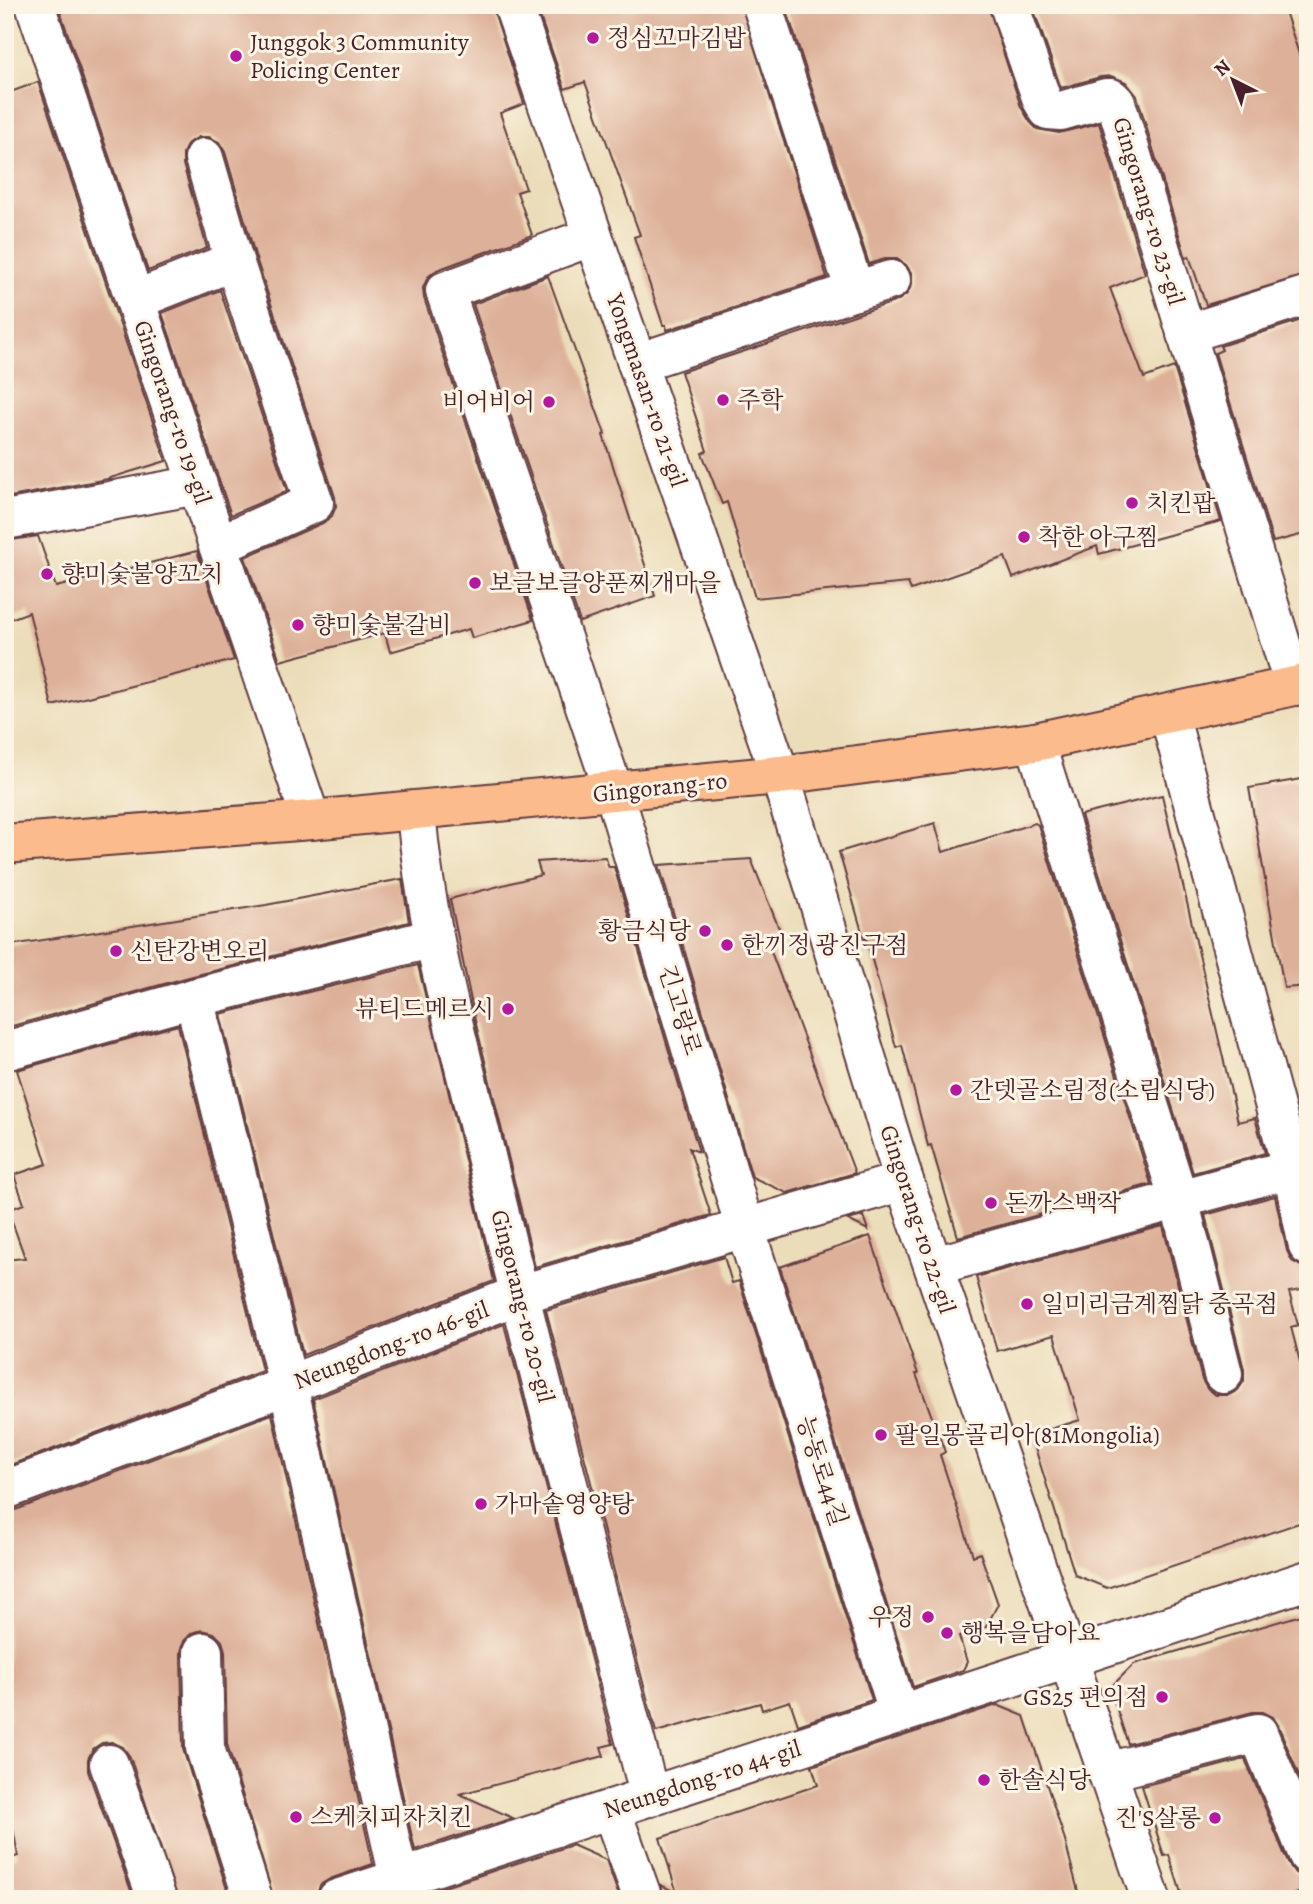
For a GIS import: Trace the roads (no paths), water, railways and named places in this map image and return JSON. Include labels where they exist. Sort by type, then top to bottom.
[{"type":"main road","name":"Gingorang-ro","points":[[5,844],[311,820],[780,775],[1035,742],[1301,685]]},
{"type":"street","name":"Gingorang-ro 19-gil","points":[[35,5],[311,820]]},
{"type":"street","name":"Yongmasan-ro 21-gil","points":[[513,5],[780,775]]},
{"type":"street","points":[[762,5],[855,291]]},
{"type":"street","name":"Gingorang-ro 23-gil","points":[[1009,5],[1042,100],[1048,110],[1061,111],[1106,98],[1114,100],[1186,334],[1301,685]]},
{"type":"street","points":[[204,158],[234,261],[314,503],[218,545]]},
{"type":"street","name":"긴고랑로","points":[[593,236],[445,291],[614,792],[745,1228]]},
{"type":"street","points":[[135,300],[234,261]]},
{"type":"street","points":[[637,363],[891,280]]},
{"type":"street","name":"Gingorang-ro 23-gil","points":[[1186,334],[1308,295]]},
{"type":"street","points":[[5,520],[198,485]]},
{"type":"street","points":[[1169,714],[1300,1167],[1308,1246]]},
{"type":"street","points":[[1035,742],[1179,1200],[1223,1374]]},
{"type":"street","name":"Gingorang-ro 22-gil","points":[[780,775],[904,1181],[1151,1899]]},
{"type":"street","name":"Gingorang-ro 20-gil","points":[[416,810],[420,856],[434,938],[519,1295],[650,1797]]},
{"type":"street","points":[[5,1051],[194,998],[434,938]]},
{"type":"street","points":[[194,998],[288,1385],[399,1878]]},
{"type":"street","points":[[934,1266],[1300,1167]]},
{"type":"street","name":"Neungdong-ro 46-gil","points":[[5,1490],[288,1385],[519,1295],[904,1181]]},
{"type":"street","name":"능동로44길","points":[[745,1228],[899,1714]]},
{"type":"street","name":"Neungdong-ro 44-gil","points":[[337,1899],[1308,1580]]},
{"type":"street","points":[[203,1652],[205,1748],[253,1899]]},
{"type":"street","points":[[1107,1772],[1258,1733],[1308,1855]]},
{"type":"street","points":[[109,1764],[157,1899]]},
{"type":"street","points":[[611,1809],[643,1899]]},
{"type":"place","name":"정심꼬마김밥","points":[[593,38]]},
{"type":"place","name":"Junggok 3 Community Policing Center","points":[[236,56]]},
{"type":"place","name":"주학","points":[[723,400]]},
{"type":"place","name":"비어비어","points":[[549,402]]},
{"type":"place","name":"치킨팝","points":[[1132,503]]},
{"type":"place","name":"착한 아구찜","points":[[1024,537]]},
{"type":"place","name":"향미숯불양꼬치","points":[[47,574]]},
{"type":"place","name":"보글보글양푼찌개마을","points":[[475,583]]},
{"type":"place","name":"향미숯불갈비","points":[[298,625]]},
{"type":"place","name":"황금식당","points":[[705,931]]},
{"type":"place","name":"한끼정 광진구점","points":[[727,945]]},
{"type":"place","name":"신탄강변오리","points":[[116,951]]},
{"type":"place","name":"뷰티드메르시","points":[[508,1009]]},
{"type":"place","name":"간뎃골소림정(소림식당)","points":[[956,1090]]},
{"type":"place","name":"돈까스백작","points":[[991,1203]]},
{"type":"place","name":"일미리금계찜닭 중곡점","points":[[1027,1304]]},
{"type":"place","name":"팔일몽골리아(81Mongolia)","points":[[881,1435]]},
{"type":"place","name":"가마솥영양탕","points":[[481,1504]]},
{"type":"place","name":"우정","points":[[928,1617]]},
{"type":"place","name":"행복을담아요","points":[[947,1633]]},
{"type":"place","name":"GS25 편의점","points":[[1162,1697]]},
{"type":"place","name":"한솔식당","points":[[984,1780]]},
{"type":"place","name":"스케치피자치킨","points":[[296,1817]]},
{"type":"place","name":"진'S살롱","points":[[1215,1818]]}]
